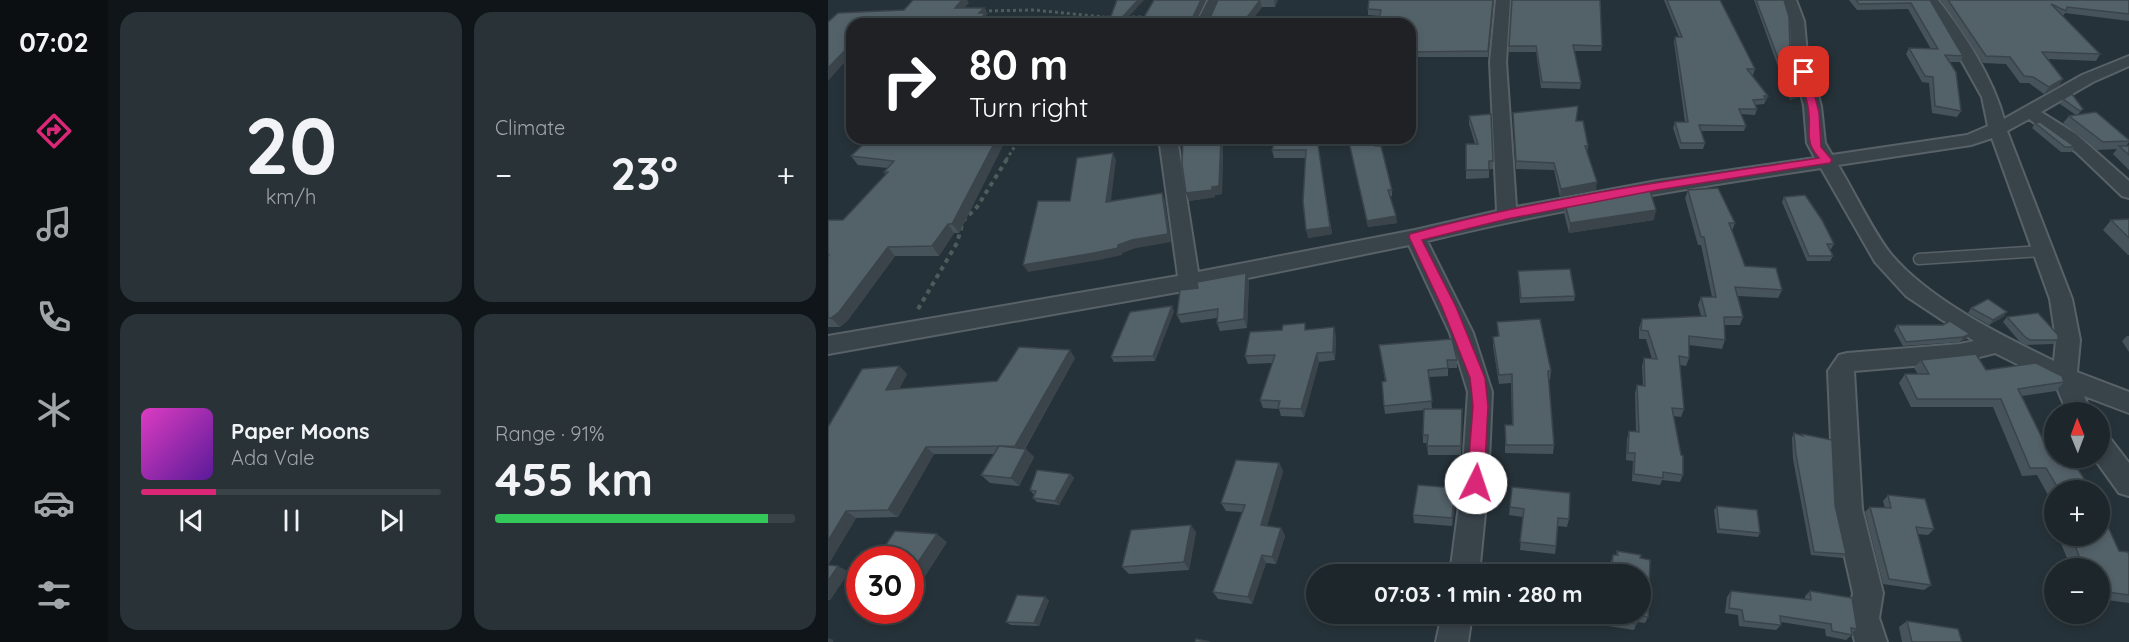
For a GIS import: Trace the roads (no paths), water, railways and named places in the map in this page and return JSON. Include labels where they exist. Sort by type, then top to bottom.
[{"type":"street","points":[[1206,18],[1215,0]]},
{"type":"street","points":[[1503,0],[1498,62],[1507,215]]},
{"type":"street","points":[[1789,0],[1798,19],[1798,52],[1814,113],[1816,148],[1826,160],[1881,257],[1914,290],[1997,344],[2064,376],[2129,403]]},
{"type":"street","points":[[1931,0],[1947,21],[1990,97],[1998,130],[2061,299],[2068,340],[2064,376],[2075,402]]},
{"type":"street","points":[[828,345],[1189,282],[1415,237],[1507,215],[1657,187],[1971,140],[1998,130],[2099,71],[2129,61]]},
{"type":"street","points":[[2028,112],[2063,132],[2090,154],[2129,192]]},
{"type":"street","points":[[1169,144],[1189,282]]},
{"type":"street","points":[[1415,237],[1449,307],[1477,378],[1480,392],[1476,483],[1466,564]]},
{"type":"street","points":[[1871,642],[1864,618],[1868,593],[1848,509],[1840,371],[1847,362],[1960,353],[1997,344]]},
{"type":"street","points":[[2110,458],[2129,484]]},
{"type":"street","points":[[1452,642],[1455,624]]},
{"type":"lane","points":[[1919,259],[2043,251]]}]
